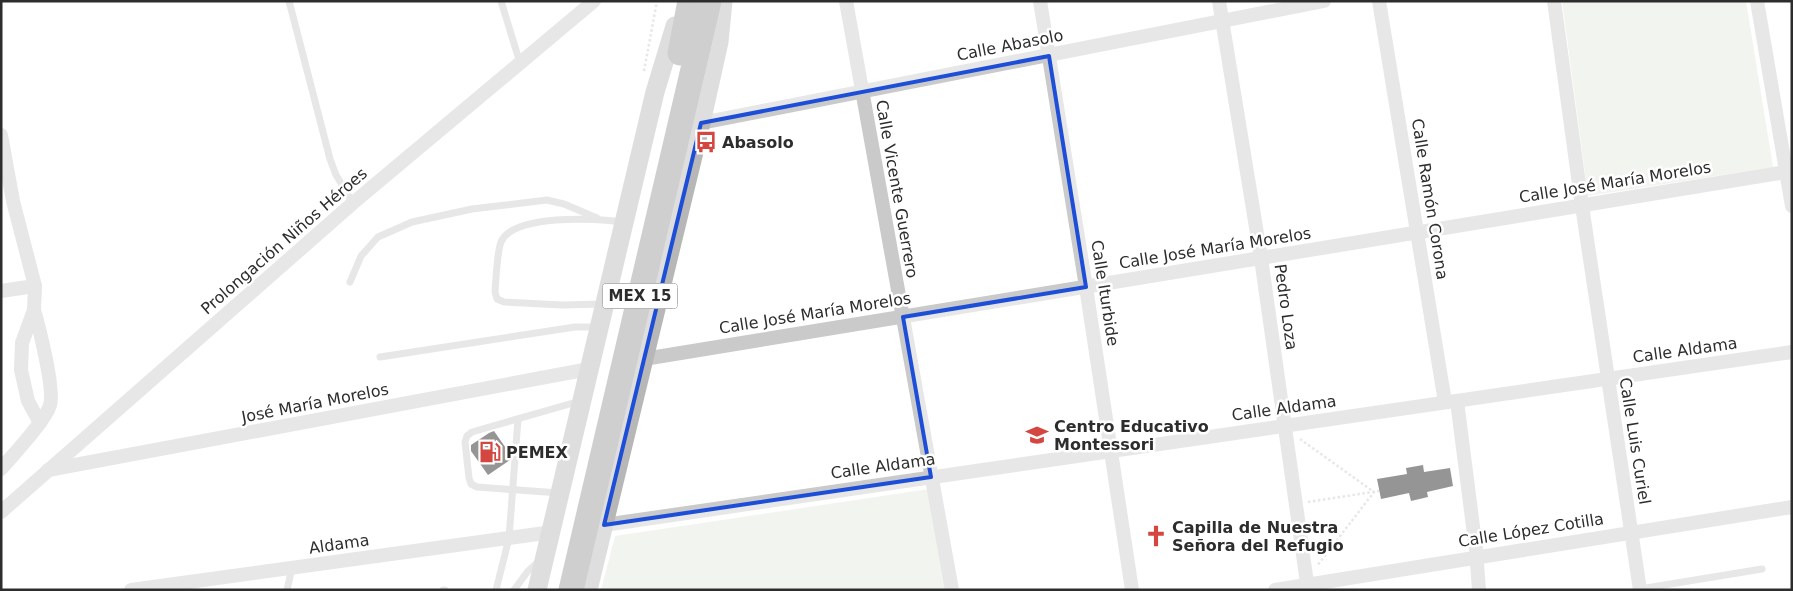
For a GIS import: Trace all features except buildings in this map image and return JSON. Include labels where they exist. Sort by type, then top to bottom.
[{"type":"highway","name":"MEX 15","points":[[555,590],[650,194],[690,1]]},
{"type":"highway","name":"MEX 15","points":[[571,590],[709,1]]},
{"type":"street","name":"Prolongación Niños Héroes","points":[[1,512],[353,203],[594,1]]},
{"type":"street","points":[[537,590],[656,92],[682,1]]},
{"type":"street","points":[[588,590],[720,42],[723,1]]},
{"type":"street","name":"Calle Vicente Guerrero","points":[[846,1],[952,590]]},
{"type":"street","name":"Calle Iturbide","points":[[1040,1],[1132,590]]},
{"type":"street","name":"Pedro Loza","points":[[1220,1],[1262,258],[1308,585]]},
{"type":"street","name":"Calle Abasolo","points":[[701,122],[1049,56],[1324,1]]},
{"type":"street","name":"Calle Ramón Corona","points":[[1379,1],[1418,232],[1451,402],[1476,554],[1479,590]]},
{"type":"street","name":"Calle Luis Curiel","points":[[1554,1],[1582,206],[1640,590]]},
{"type":"street","points":[[1757,1],[1789,172],[1792,206]]},
{"type":"street","points":[[1,135],[7,203],[35,286],[34,310],[22,343],[21,370],[28,401],[40,422]]},
{"type":"street","name":"Calle José María Morelos","points":[[644,359],[1789,172]]},
{"type":"street","points":[[1,290],[35,286]]},
{"type":"street","points":[[1,469],[40,422],[51,405],[50,385],[41,334],[34,310]]},
{"type":"street","name":"Calle Aldama","points":[[604,524],[1111,451],[1286,428],[1792,352]]},
{"type":"street","name":"José María Morelos","points":[[48,471],[589,369]]},
{"type":"street","name":"Calle López Cotilla","points":[[1275,590],[1476,554],[1792,507]]},
{"type":"street","name":"Aldama","points":[[131,590],[552,532]]},
{"type":"lane","points":[[289,1],[330,159],[336,175],[353,203]]},
{"type":"lane","points":[[501,1],[520,63]]},
{"type":"lane","points":[[350,282],[361,256],[378,237],[412,222],[472,209],[547,200],[564,204],[600,220]]},
{"type":"lane","points":[[605,304],[562,306],[504,302],[497,299],[495,292],[500,242],[508,231],[519,226],[552,220],[625,222]]},
{"type":"lane","points":[[380,357],[575,327],[599,327]]},
{"type":"lane","points":[[561,493],[477,487],[471,484],[465,442],[467,436],[472,432],[583,400]]},
{"type":"lane","points":[[496,590],[509,538],[518,419]]},
{"type":"lane","points":[[514,590],[528,571],[544,556]]},
{"type":"lane","points":[[288,590],[292,568]]},
{"type":"lane","points":[[1640,590],[1762,569]]},
{"type":"path","points":[[1286,428],[1374,492]]},
{"type":"path","points":[[1296,504],[1379,490]]},
{"type":"path","points":[[1308,585],[1374,492]]},
{"type":"highlighted area","points":[[1049,56],[1086,287],[903,317],[931,477],[604,525],[701,123]]},
{"type":"shaded area","points":[[1562,1],[1746,1],[1773,167],[1588,196]]},
{"type":"shaded area","points":[[929,489],[946,590],[601,590],[615,536]]},
{"type":"place","name":"Abasolo","points":[[706,142]]},
{"type":"place","name":"Centro Educativo Montessori","points":[[1037,435]]},
{"type":"place","name":"PEMEX","points":[[490,452]]},
{"type":"place","name":"Capilla de Nuestra Señora del Refugio","points":[[1156,536]]}]
